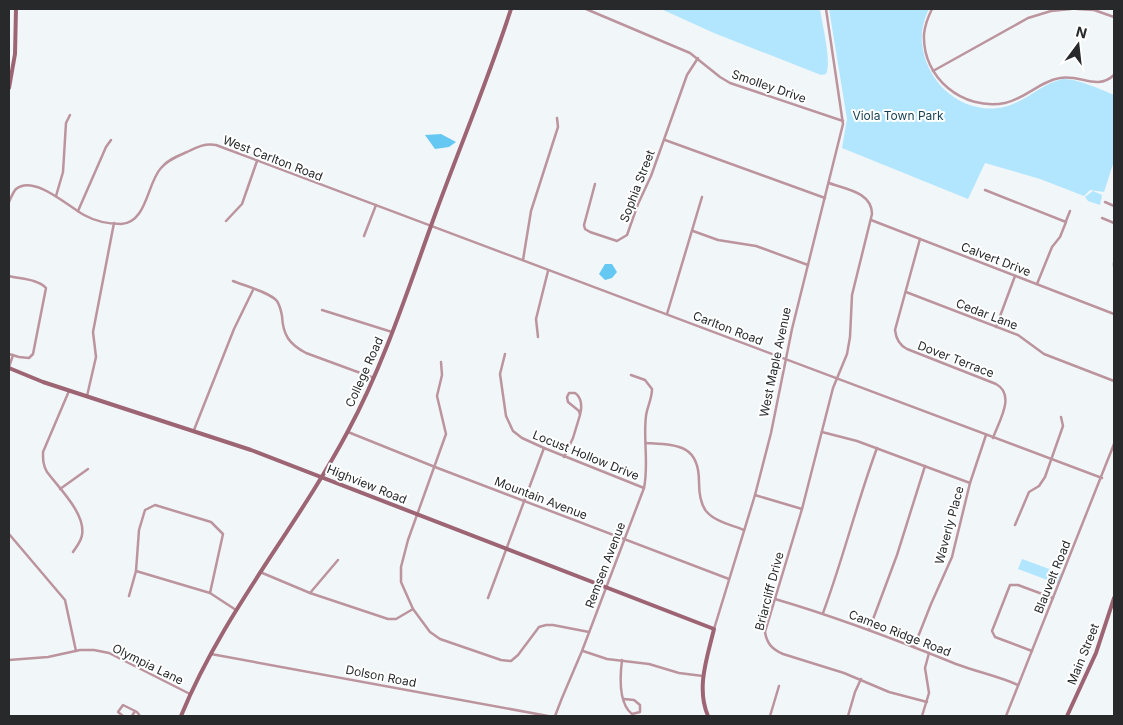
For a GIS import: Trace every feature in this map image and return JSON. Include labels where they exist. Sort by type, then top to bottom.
[{"type":"street","points":[[9,88],[15,54],[16,9]]},
{"type":"street","name":"College Road","points":[[181,716],[190,694],[236,610],[322,477],[348,432],[374,378],[512,9]]},
{"type":"street","name":"Smolley Drive","points":[[586,9],[678,47],[698,58],[730,83],[843,121]]},
{"type":"street","name":"West Maple Avenue","points":[[708,716],[702,698],[703,676],[714,629],[755,495],[771,433],[785,359],[843,121],[826,9]]},
{"type":"street","points":[[932,9],[924,33],[926,56],[942,84],[957,96],[969,102],[994,105],[1022,96],[1051,80],[1072,77],[1101,83],[1114,75]]},
{"type":"street","points":[[933,71],[1028,18],[1051,11],[1071,9]]},
{"type":"street","points":[[1078,9],[1094,10],[1114,17]]},
{"type":"street","name":"Sophia Street","points":[[596,184],[584,225],[585,229],[611,240],[617,241],[622,239],[630,230],[638,204],[665,140],[687,75],[698,58]]},
{"type":"street","points":[[56,196],[63,172],[66,124],[70,115]]},
{"type":"street","points":[[523,260],[530,211],[558,127],[558,118]]},
{"type":"street","points":[[78,211],[106,147],[111,140]]},
{"type":"street","points":[[665,140],[825,198]]},
{"type":"street","name":"West Carlton Road","points":[[114,223],[123,224],[134,220],[142,209],[156,173],[162,166],[192,150],[210,144],[432,225]]},
{"type":"street","points":[[226,221],[242,204],[257,161]]},
{"type":"street","points":[[829,183],[867,199],[872,208],[871,220]]},
{"type":"street","points":[[9,202],[16,189],[25,185],[40,188],[94,219],[114,223],[93,332],[96,357],[86,396]]},
{"type":"street","points":[[985,190],[1066,222]]},
{"type":"street","points":[[667,314],[702,197]]},
{"type":"street","points":[[1105,202],[1114,206]]},
{"type":"street","points":[[364,236],[376,205]]},
{"type":"street","points":[[1037,284],[1047,258],[1060,236],[1070,211]]},
{"type":"street","points":[[1102,218],[1114,223]]},
{"type":"street","name":"Calvert Drive","points":[[871,220],[1114,313]]},
{"type":"street","name":"Briarcliff Drive","points":[[871,220],[852,295],[850,337],[847,354],[837,378],[802,509],[765,632],[766,640],[770,645],[783,654],[861,679],[889,692],[927,702]]},
{"type":"street","name":"Carlton Road","points":[[432,225],[548,271],[1102,478]]},
{"type":"street","points":[[693,231],[718,240],[756,246],[808,265]]},
{"type":"street","name":"Dover Terrace","points":[[920,239],[895,330],[897,339],[902,346],[1004,389],[1006,401],[993,438]]},
{"type":"street","points":[[538,337],[536,319],[548,271]]},
{"type":"street","points":[[9,276],[37,282],[46,288],[33,354],[29,358],[9,354]]},
{"type":"street","points":[[996,326],[1015,276]]},
{"type":"street","points":[[233,281],[270,296],[279,304],[285,334],[296,348],[306,354],[374,378]]},
{"type":"street","points":[[194,430],[234,329],[253,290]]},
{"type":"street","name":"Cedar Lane","points":[[906,292],[1018,335],[1044,354],[1056,360],[1114,381]]},
{"type":"street","points":[[322,310],[392,332]]},
{"type":"street","name":"Locust Hollow Drive","points":[[505,354],[500,374],[506,416],[513,431],[522,438],[564,457],[644,488]]},
{"type":"street","points":[[9,368],[13,355]]},
{"type":"street","points":[[441,362],[442,375],[437,396],[446,434],[408,540],[401,567],[401,582],[413,609],[430,632],[440,639],[502,660],[511,661],[518,656],[539,627],[546,625],[589,632]]},
{"type":"street","name":"Highview Road","points":[[9,368],[86,396],[194,430],[322,477],[714,629]]},
{"type":"street","name":"Remsen Avenue","points":[[555,716],[582,651],[644,488],[647,474],[646,415],[651,401],[652,389],[645,380],[631,375]]},
{"type":"street","points":[[69,390],[43,452],[43,466],[80,517],[82,527],[81,539],[72,552]]},
{"type":"street","points":[[564,457],[573,438],[580,415],[582,406],[579,396],[575,393],[570,394],[567,397],[568,402],[579,411],[580,415]]},
{"type":"street","points":[[1015,525],[1029,492],[1043,482],[1063,426],[1061,417]]},
{"type":"street","name":"Mountain Avenue","points":[[348,432],[729,579]]},
{"type":"street","points":[[822,432],[858,441],[970,483]]},
{"type":"street","name":"Waverly Place","points":[[914,647],[952,557],[970,483],[986,435]]},
{"type":"street","points":[[646,444],[672,444],[682,447],[690,453],[698,466],[699,493],[702,504],[707,512],[714,518],[744,530]]},
{"type":"street","name":"Blauvelt Road","points":[[1006,716],[1114,444]]},
{"type":"street","points":[[488,598],[544,448]]},
{"type":"street","points":[[823,613],[835,580],[853,516],[877,448]]},
{"type":"street","points":[[869,630],[897,555],[925,466]]},
{"type":"street","points":[[60,489],[88,469]]},
{"type":"street","points":[[755,495],[802,509]]},
{"type":"street","points":[[129,596],[136,571],[141,522],[145,510],[155,505],[211,522],[223,534],[210,594]]},
{"type":"street","points":[[9,534],[65,600],[76,651]]},
{"type":"street","points":[[310,593],[338,560]]},
{"type":"street","points":[[136,571],[210,594],[236,610]]},
{"type":"street","points":[[260,572],[310,593],[388,619],[396,619],[413,609]]},
{"type":"street","points":[[1032,651],[994,637],[992,631],[995,620],[1010,585],[1018,585],[1053,598]]},
{"type":"street","name":"Main Street","points":[[1067,716],[1096,653],[1114,598]]},
{"type":"street","name":"Cameo Ridge Road","points":[[775,599],[823,613],[975,671],[1003,678],[1018,685]]},
{"type":"street","name":"Olympia Lane","points":[[9,660],[48,657],[76,651],[94,650],[109,653],[190,694]]},
{"type":"street","points":[[582,651],[607,659],[649,664],[679,673],[703,676]]},
{"type":"street","points":[[922,716],[929,693],[925,668],[929,653]]},
{"type":"street","name":"Dolson Road","points":[[211,654],[548,716]]},
{"type":"street","points":[[622,660],[620,679],[624,699],[629,712],[632,714],[640,712],[638,702],[624,699]]},
{"type":"street","points":[[848,716],[854,692],[861,679]]},
{"type":"street","points":[[770,716],[779,686]]},
{"type":"street","points":[[123,716],[118,712],[122,706],[135,711],[140,716]]},
{"type":"street","points":[[132,716],[135,711]]},
{"type":"green space","points":[[661,9],[820,9],[828,61],[826,74],[821,75],[714,33]]},
{"type":"green space","name":"Viola Town Park","points":[[829,9],[929,9],[923,25],[922,42],[930,71],[938,83],[949,93],[961,101],[974,106],[989,108],[1012,105],[1048,84],[1063,79],[1082,82],[1114,95],[1114,161],[1104,192],[1090,190],[1084,196],[1040,179],[985,163],[968,199],[842,148],[847,119]]},
{"type":"green space","points":[[1093,191],[1102,195],[1100,205],[1088,201],[1085,197]]},
{"type":"green space","points":[[1022,559],[1063,574],[1058,584],[1018,569]]},
{"type":"water","points":[[441,134],[456,142],[449,147],[435,149],[425,135]]},
{"type":"water","points":[[605,264],[612,264],[617,272],[612,278],[605,280],[599,274]]}]
